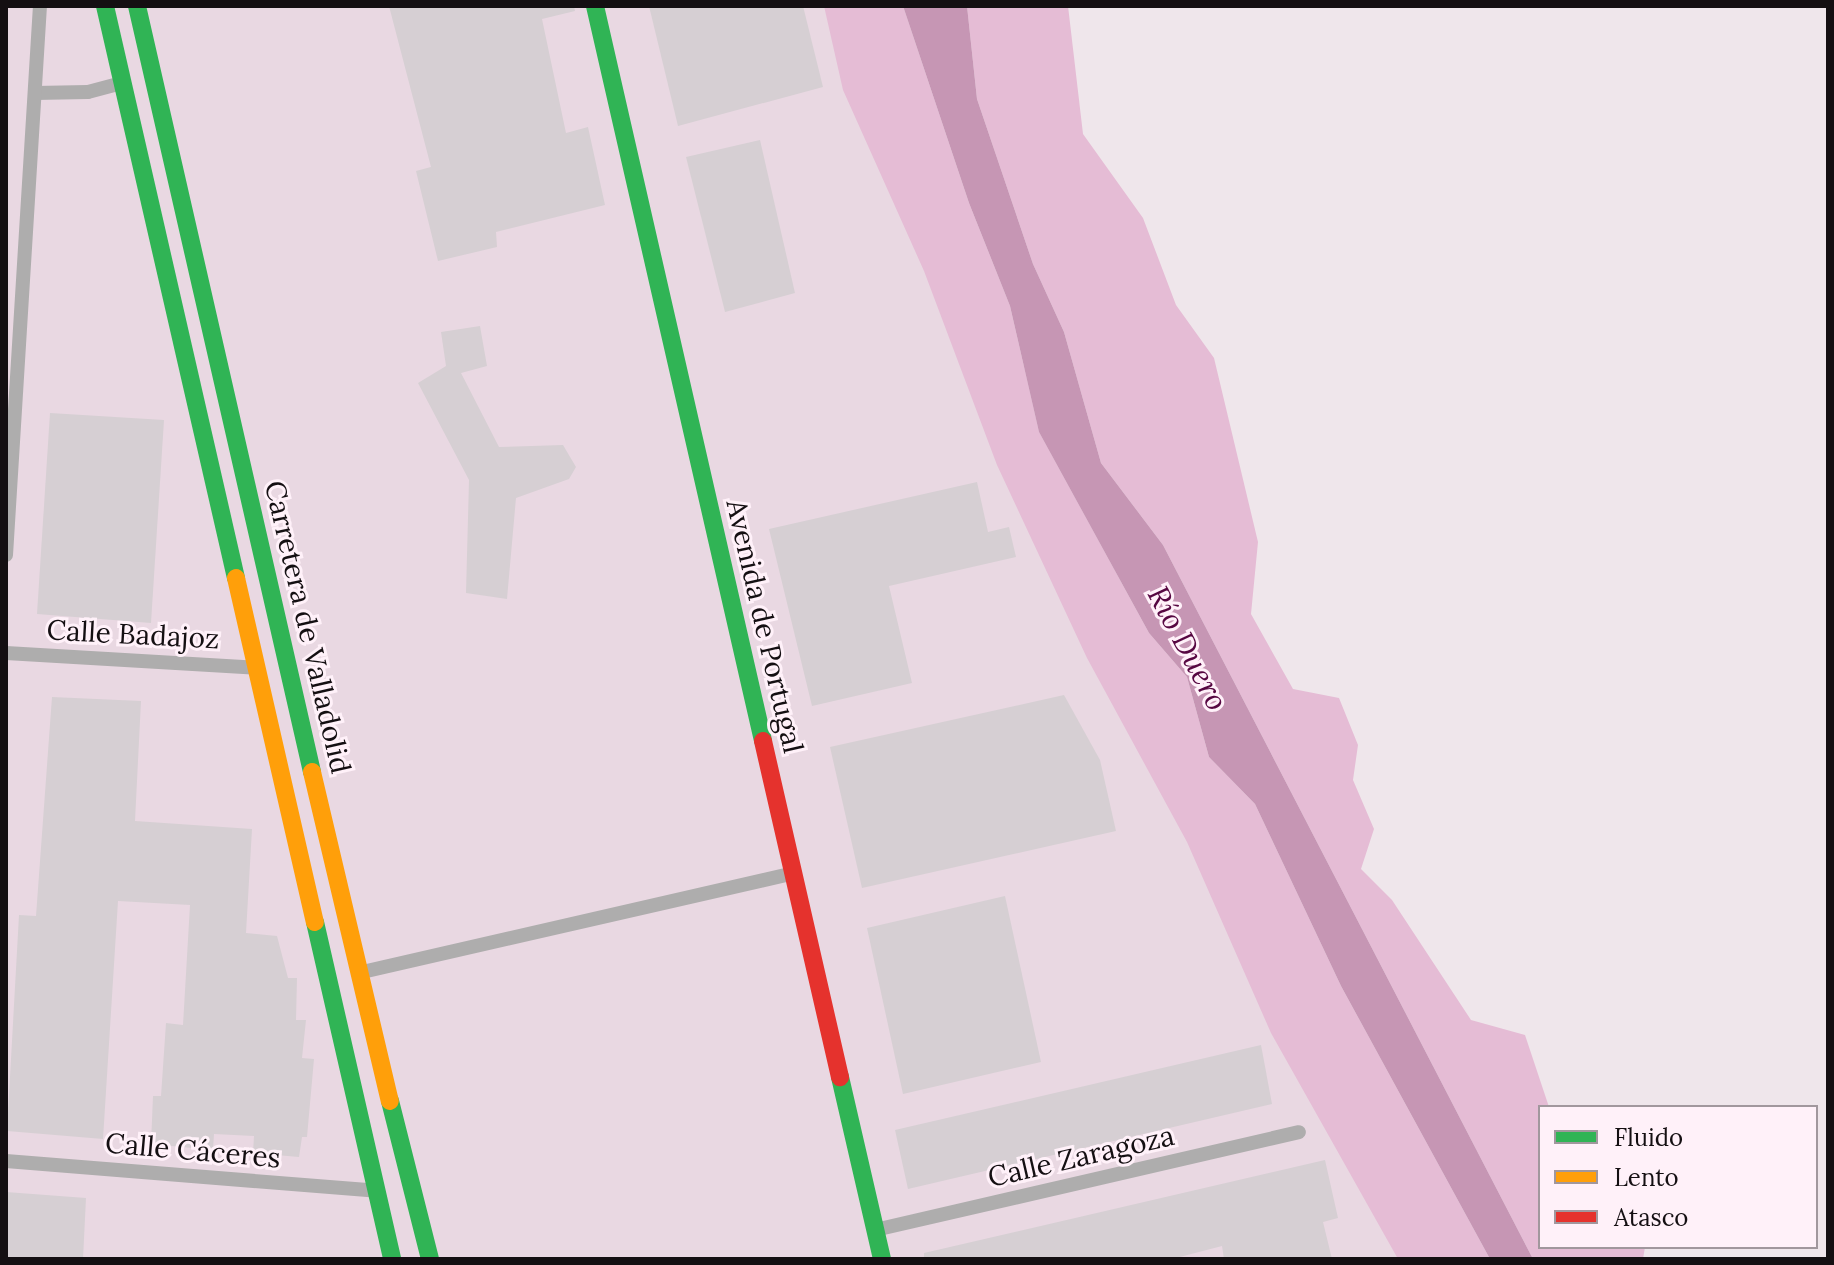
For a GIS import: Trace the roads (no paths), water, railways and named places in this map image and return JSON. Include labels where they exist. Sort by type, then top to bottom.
[{"type":"main road","points":[[105,6],[392,1259]]},
{"type":"main road","name":"Carretera de Valladolid","points":[[137,6],[358,973],[430,1259]]},
{"type":"main road","name":"Avenida de Portugal","points":[[595,6],[882,1259]]},
{"type":"street","points":[[6,555],[40,6]]},
{"type":"street","points":[[35,93],[88,92],[122,83]]},
{"type":"street","name":"Calle Badajoz","points":[[6,653],[257,668]]},
{"type":"street","points":[[358,973],[793,873]]},
{"type":"street","name":"Calle Zaragoza","points":[[875,1230],[1299,1132]]},
{"type":"street","name":"Calle Cáceres","points":[[6,1161],[377,1191]]},
{"type":"water","name":"Río Duero","points":[[903,6],[967,6],[977,99],[1033,264],[1064,332],[1101,463],[1163,545],[1533,1259],[1490,1259],[1341,986],[1255,804],[1209,757],[1187,677],[1149,633],[1039,432],[1010,306],[969,203]]}]
